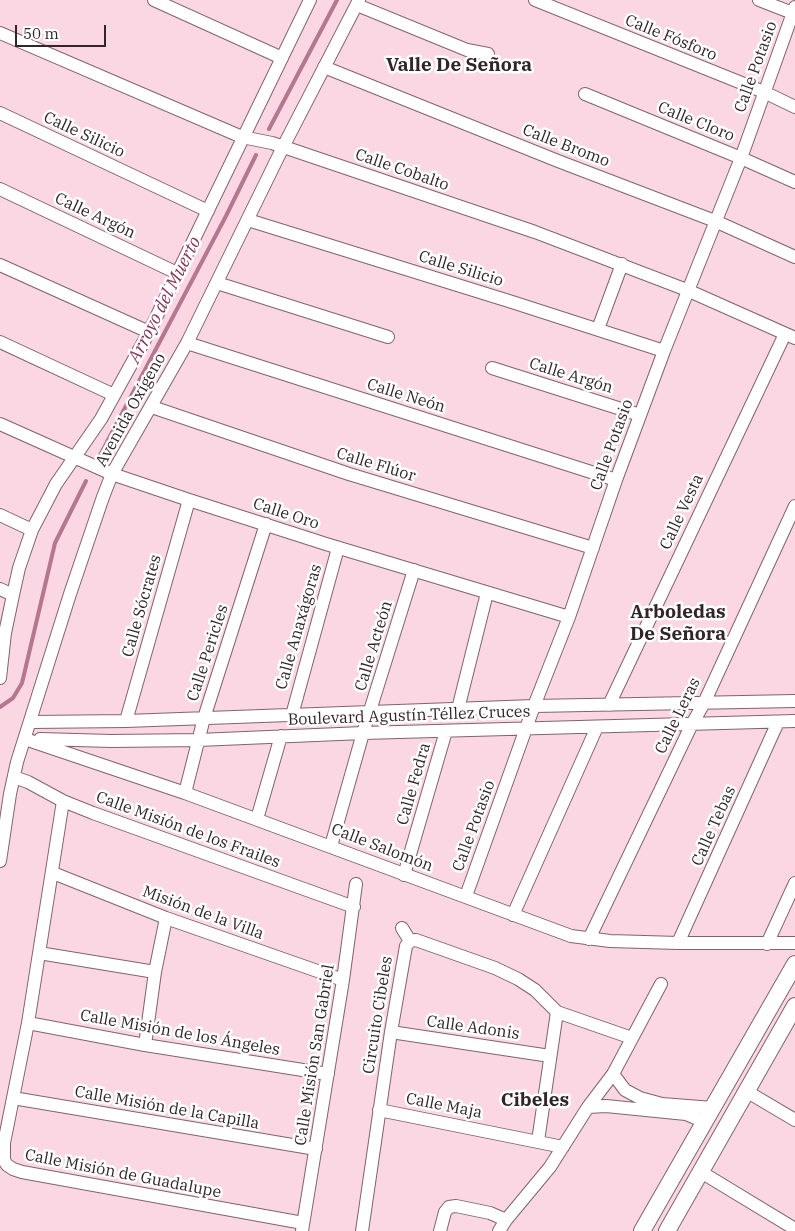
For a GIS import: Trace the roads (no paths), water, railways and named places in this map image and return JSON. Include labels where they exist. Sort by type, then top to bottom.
[{"type":"street","points":[[154,0],[282,58]]},
{"type":"street","name":"Avenida Oxígeno","points":[[0,678],[5,633],[13,595],[19,568],[32,530],[74,457],[101,418],[149,332],[310,0]]},
{"type":"street","name":"Calle Fósforo","points":[[535,0],[764,92],[795,107]]},
{"type":"street","points":[[758,0],[794,12]]},
{"type":"street","points":[[358,2],[468,50],[488,54]]},
{"type":"street","name":"Avenida Oxígeno","points":[[0,861],[14,777],[73,585],[112,474],[187,343],[283,147],[358,2]]},
{"type":"street","name":"Calle Potasio","points":[[466,896],[534,706],[569,617],[640,414],[687,290],[741,158],[794,12]]},
{"type":"street","name":"Calle Cobalto","points":[[0,33],[242,137],[260,139],[534,232],[687,290],[790,336]]},
{"type":"street","name":"Calle Bromo","points":[[324,67],[558,161],[715,221],[795,257]]},
{"type":"street","name":"Calle Cloro","points":[[585,94],[795,182]]},
{"type":"street","name":"Calle Silicio","points":[[0,113],[208,211]]},
{"type":"street","name":"Calle Argón","points":[[0,189],[177,273]]},
{"type":"street","name":"Calle Silicio","points":[[248,220],[664,351]]},
{"type":"street","points":[[598,329],[622,264]]},
{"type":"street","points":[[0,265],[149,332]]},
{"type":"street","points":[[217,283],[388,337]]},
{"type":"street","name":"Calle Vesta","points":[[609,704],[790,336]]},
{"type":"street","points":[[0,342],[114,395]]},
{"type":"street","name":"Calle Neón","points":[[187,343],[616,480]]},
{"type":"street","name":"Calle Argón","points":[[492,368],[640,414]]},
{"type":"street","name":"Calle Flúor","points":[[152,406],[349,474],[593,548]]},
{"type":"street","name":"Calle Oro","points":[[0,424],[112,474],[338,548],[569,617]]},
{"type":"street","name":"Calle Sócrates","points":[[126,721],[189,500]]},
{"type":"street","name":"Calle Leras","points":[[589,940],[704,702],[795,506]]},
{"type":"street","points":[[0,515],[32,530]]},
{"type":"street","name":"Calle Pericles","points":[[185,793],[204,718],[266,524]]},
{"type":"street","name":"Calle Anaxágoras","points":[[292,714],[338,548]]},
{"type":"street","name":"Calle Acteón","points":[[331,846],[363,733],[414,570]]},
{"type":"street","points":[[0,589],[13,595]]},
{"type":"street","points":[[458,709],[487,593]]},
{"type":"street","name":"Boulevard Agustín Téllez Cruces","points":[[31,722],[126,721],[534,706],[795,701]]},
{"type":"street","name":"Boulevard Agustín Téllez Cruces","points":[[25,739],[111,742],[198,740],[363,733],[795,721]]},
{"type":"street","name":"Calle Tebas","points":[[678,943],[778,722]]},
{"type":"street","points":[[513,914],[597,727]]},
{"type":"street","name":"Calle Fedra","points":[[404,875],[446,731]]},
{"type":"street","points":[[257,819],[281,736]]},
{"type":"street","name":"Calle Salomón","points":[[25,739],[185,793],[571,936],[589,940],[678,943],[795,943]]},
{"type":"street","name":"Calle Misión de los Frailes","points":[[14,777],[28,782],[63,801],[354,907]]},
{"type":"street","name":"Calle Misión de Guadalupe","points":[[63,801],[28,1023],[3,1153],[4,1160],[13,1169],[302,1227]]},
{"type":"street","name":"Misión de la Villa","points":[[53,873],[166,918],[343,980]]},
{"type":"street","name":"Calle Misión San Gabriel","points":[[302,1227],[343,980],[356,884]]},
{"type":"street","points":[[767,944],[795,884]]},
{"type":"street","points":[[145,1046],[155,972],[166,918]]},
{"type":"street","points":[[402,928],[410,941]]},
{"type":"street","name":"Circuito Cibeles","points":[[362,1231],[378,1110],[406,946],[410,941],[416,940],[495,968],[535,990],[557,1012],[632,1038]]},
{"type":"street","points":[[39,953],[155,972]]},
{"type":"street","points":[[642,1231],[795,964]]},
{"type":"street","points":[[440,1231],[445,1212],[449,1207],[456,1206],[490,1213],[503,1226],[550,1167],[588,1107],[613,1074],[661,984]]},
{"type":"street","points":[[667,1231],[795,1006]]},
{"type":"street","points":[[538,1141],[557,1012]]},
{"type":"street","name":"Calle Misión de los Ángeles","points":[[28,1023],[145,1046],[328,1074]]},
{"type":"street","name":"Calle Adonis","points":[[391,1032],[550,1056]]},
{"type":"street","points":[[613,1074],[620,1086],[640,1098],[709,1115]]},
{"type":"street","points":[[746,1092],[795,1120]]},
{"type":"street","name":"Calle Misión de la Capilla","points":[[13,1098],[316,1150]]},
{"type":"street","points":[[588,1107],[606,1106],[709,1115]]},
{"type":"street","name":"Calle Maja","points":[[378,1110],[563,1147]]},
{"type":"street","points":[[701,1172],[795,1229]]},
{"type":"waterway","name":"Arroyo del Muerto","points":[[269,129],[337,0]]},
{"type":"waterway","name":"Arroyo del Muerto","points":[[98,459],[226,216],[256,155]]},
{"type":"waterway","name":"Arroyo del Muerto","points":[[0,707],[13,698],[22,683],[55,543],[86,481]]},
{"type":"district","name":"Valle De Señora","points":[[459,66]]},
{"type":"district","name":"Arboledas De Señora","points":[[678,624]]},
{"type":"district","name":"Cibeles","points":[[535,1101]]}]
